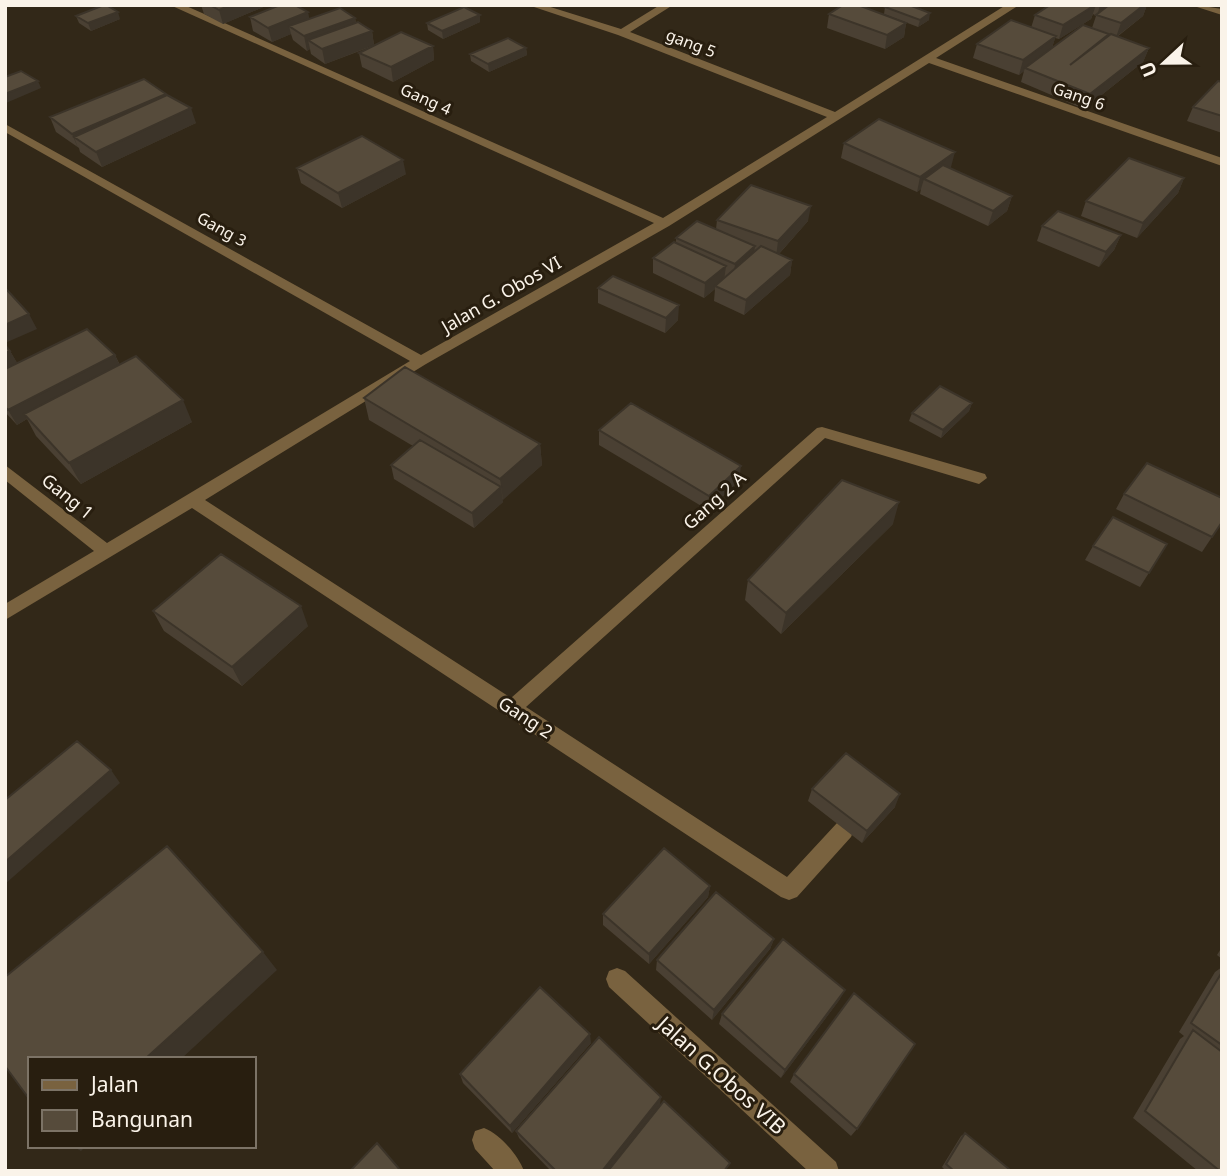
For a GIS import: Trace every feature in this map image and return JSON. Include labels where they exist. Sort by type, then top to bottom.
[{"type":"street","name":"Gang 4","points":[[176,5],[664,222]]},
{"type":"street","name":"gang 5","points":[[533,5],[622,33],[835,117]]},
{"type":"street","points":[[622,33],[668,5]]},
{"type":"street","name":"Jalan G. Obos VI","points":[[5,613],[421,361],[664,222],[1014,5]]},
{"type":"street","points":[[1201,5],[1222,12]]},
{"type":"street","name":"Gang 6","points":[[926,58],[1222,162]]},
{"type":"street","name":"Gang 3","points":[[5,127],[421,361]]},
{"type":"street","name":"Gang 2 A","points":[[512,709],[822,432],[979,478]]},
{"type":"street","name":"Gang 1","points":[[5,471],[106,551]]},
{"type":"street","name":"Gang 2","points":[[193,500],[789,890],[845,830]]},
{"type":"street","name":"Jalan G.Obos VIB","points":[[617,979],[827,1171]]},
{"type":"street","points":[[484,1140],[512,1171]]},
{"type":"building","points":[[104,5],[118,12],[88,23],[76,16]]},
{"type":"building","points":[[210,5],[231,5],[219,10]]},
{"type":"building","points":[[280,5],[295,5],[308,12],[268,28],[250,17]]},
{"type":"building","points":[[843,5],[858,5],[906,23],[887,35],[829,14]]},
{"type":"building","points":[[909,5],[930,13],[920,20],[885,7]]},
{"type":"building","points":[[1050,5],[1095,5],[1063,25],[1035,15]]},
{"type":"building","points":[[1109,5],[1144,5],[1121,23],[1096,15]]},
{"type":"building","points":[[464,7],[480,15],[442,31],[427,23]]},
{"type":"building","points":[[340,8],[355,18],[304,36],[289,26]]},
{"type":"building","points":[[1011,20],[1056,36],[1023,60],[977,44]]},
{"type":"building","points":[[358,22],[372,31],[322,49],[308,40]]},
{"type":"building","points":[[1083,25],[1109,34],[1070,65],[1111,34],[1149,48],[1090,94],[1025,68]]},
{"type":"building","points":[[401,32],[433,46],[391,67],[359,53]]},
{"type":"building","points":[[508,38],[526,48],[488,64],[470,54]]},
{"type":"building","points":[[21,71],[38,81],[5,94],[5,77]]},
{"type":"building","points":[[144,79],[166,94],[72,134],[50,117]]},
{"type":"building","points":[[1218,81],[1222,82],[1222,116],[1193,107]]},
{"type":"building","points":[[167,95],[191,108],[96,152],[74,137]]},
{"type":"building","points":[[879,119],[955,152],[920,177],[844,143]]},
{"type":"building","points":[[362,136],[403,160],[338,193],[297,168]]},
{"type":"building","points":[[1129,158],[1184,178],[1143,223],[1086,201]]},
{"type":"building","points":[[943,165],[1012,196],[993,211],[924,179]]},
{"type":"building","points":[[751,185],[811,206],[778,241],[717,220]]},
{"type":"building","points":[[1058,211],[1121,235],[1106,252],[1042,226]]},
{"type":"building","points":[[697,221],[755,246],[735,264],[676,238]]},
{"type":"building","points":[[674,242],[726,266],[705,283],[653,258]]},
{"type":"building","points":[[761,246],[792,260],[746,300],[715,286]]},
{"type":"building","points":[[613,276],[679,305],[666,318],[598,288]]},
{"type":"building","points":[[7,290],[29,314],[5,325],[5,291]]},
{"type":"building","points":[[87,329],[115,355],[8,410],[5,407],[5,369]]},
{"type":"building","points":[[136,356],[183,400],[69,463],[24,414]]},
{"type":"building","points":[[405,367],[540,444],[500,479],[364,398]]},
{"type":"building","points":[[940,386],[972,403],[943,430],[912,413]]},
{"type":"building","points":[[631,403],[741,466],[709,496],[599,430]]},
{"type":"building","points":[[420,440],[501,487],[472,513],[391,465]]},
{"type":"building","points":[[1147,463],[1222,498],[1222,522],[1212,537],[1124,494]]},
{"type":"building","points":[[842,480],[899,502],[786,613],[748,580]]},
{"type":"building","points":[[1113,517],[1167,544],[1149,573],[1093,546]]},
{"type":"building","points":[[221,554],[301,606],[232,667],[153,611]]},
{"type":"building","points":[[77,741],[111,770],[5,862],[5,800]]},
{"type":"building","points":[[846,753],[900,794],[867,831],[812,789]]},
{"type":"building","points":[[167,846],[263,952],[147,1057],[28,1057],[28,1097],[5,1066],[5,977]]},
{"type":"building","points":[[664,848],[710,886],[649,954],[603,914]]},
{"type":"building","points":[[716,892],[774,939],[714,1010],[657,960]]},
{"type":"building","points":[[783,939],[845,990],[785,1070],[722,1014]]},
{"type":"building","points":[[1222,972],[1222,1045],[1191,1023]]},
{"type":"building","points":[[540,987],[590,1034],[510,1126],[460,1074]]},
{"type":"building","points":[[854,993],[915,1044],[857,1129],[794,1074]]},
{"type":"building","points":[[1193,1030],[1222,1052],[1222,1171],[1145,1111]]},
{"type":"building","points":[[599,1037],[661,1097],[602,1171],[556,1171],[516,1131]]},
{"type":"building","points":[[664,1101],[730,1163],[724,1171],[608,1171]]},
{"type":"building","points":[[965,1133],[1009,1169],[1008,1171],[954,1171],[946,1164]]},
{"type":"building","points":[[377,1143],[401,1171],[350,1171]]}]
